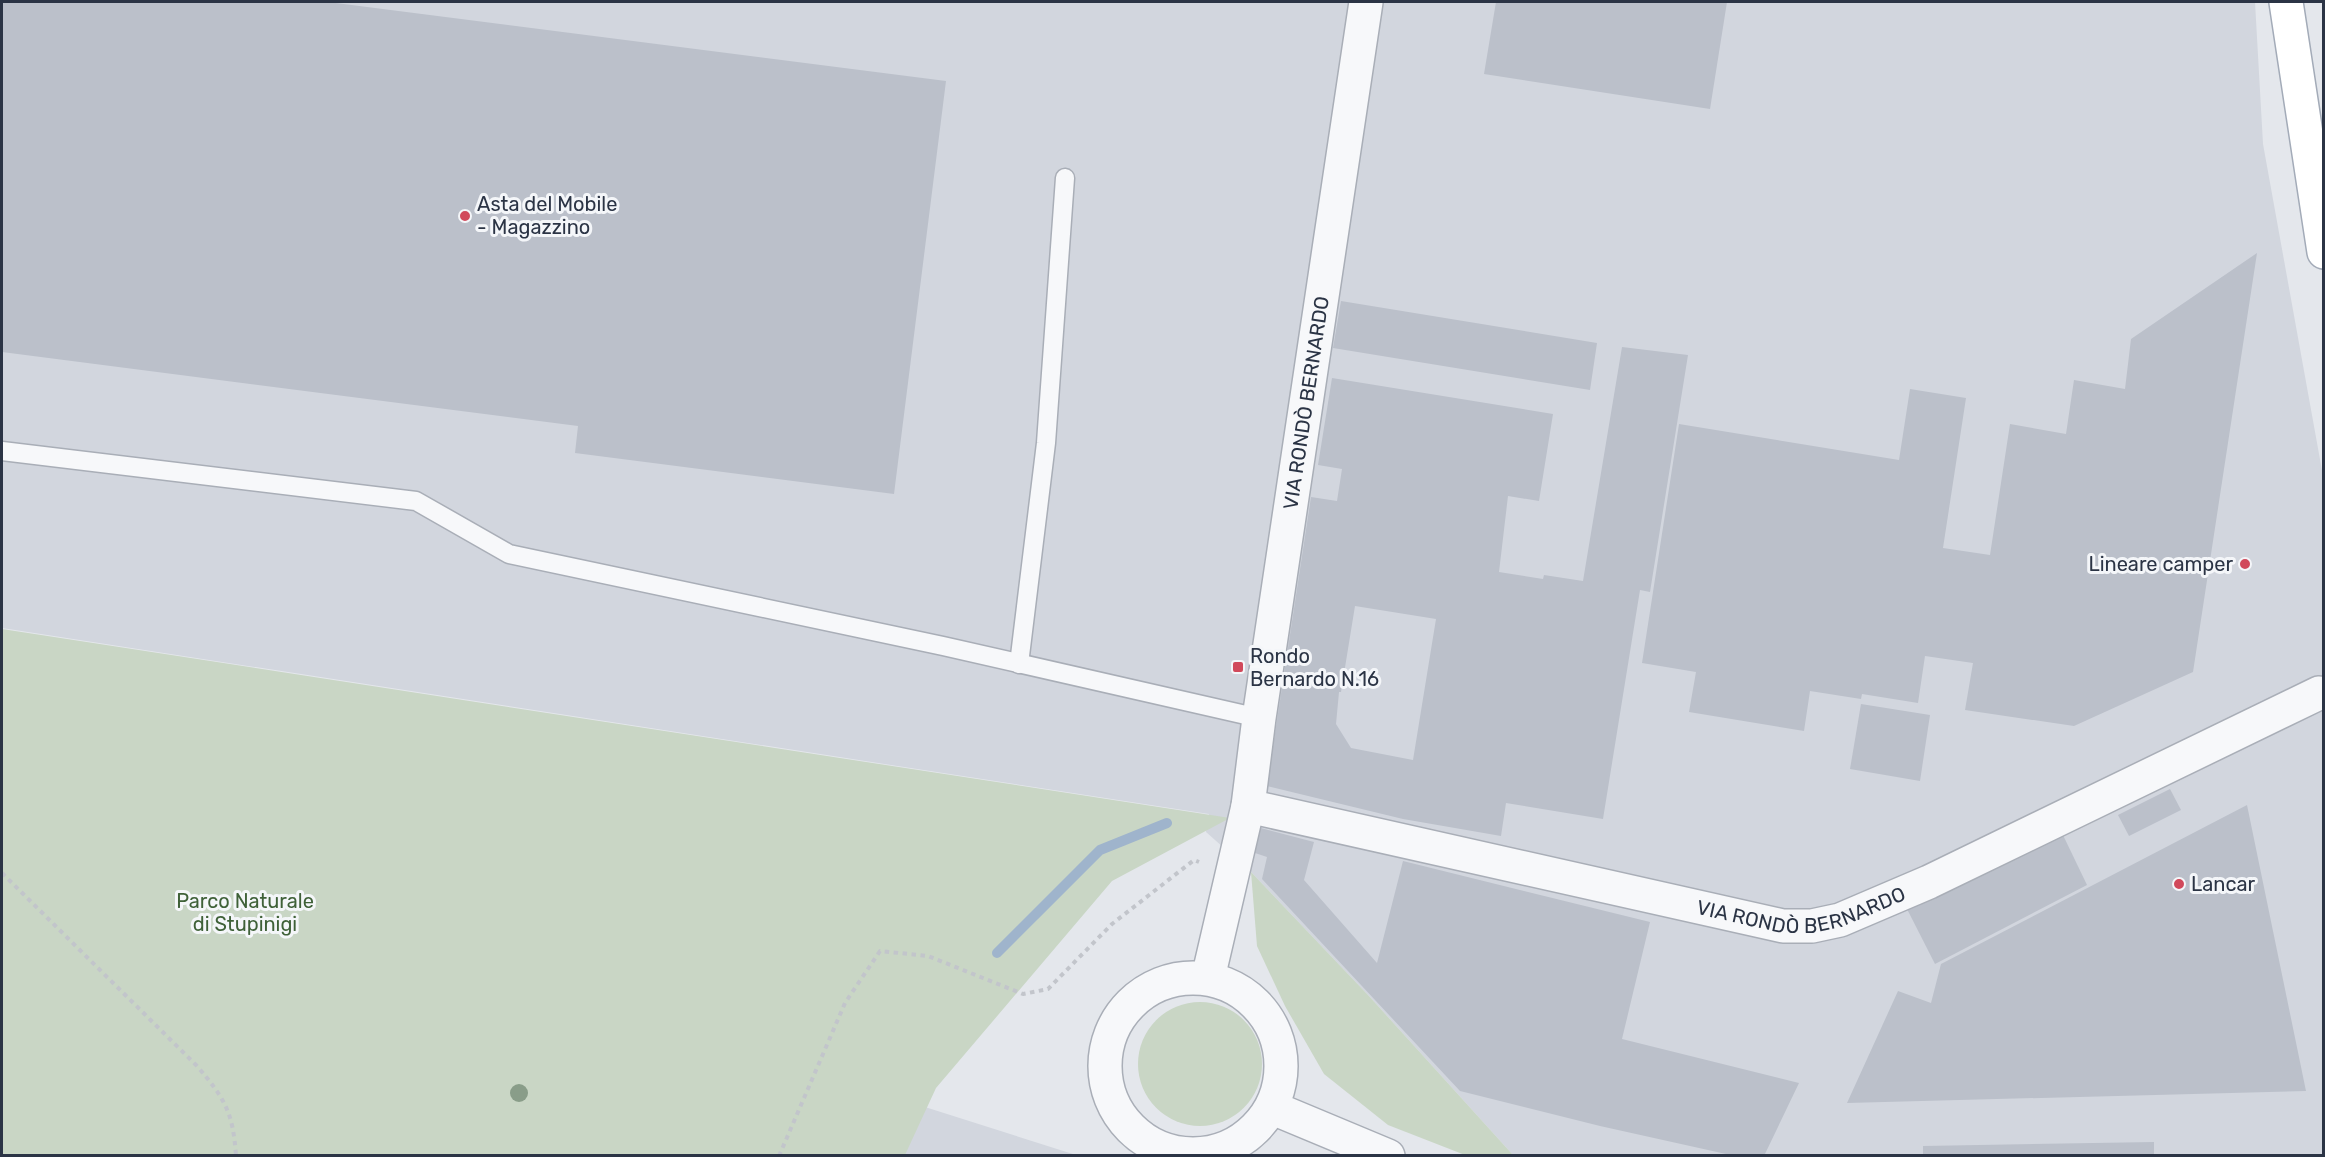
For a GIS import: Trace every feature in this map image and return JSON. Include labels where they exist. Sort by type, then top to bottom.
[{"type":"main road","points":[[2286,2],[2324,252]]},
{"type":"street","name":"VIA RONDÒ BERNARDO","points":[[1208,978],[1248,806],[1259,718],[1366,2]]},
{"type":"street","name":"VIA RONDÒ BERNARDO","points":[[1248,806],[1783,926],[1812,926],[1840,920],[1929,882],[2319,693]]},
{"type":"street","points":[[1208,978],[1248,996],[1272,1025],[1282,1069],[1273,1107],[1251,1134],[1226,1149],[1195,1155],[1171,1154],[1131,1130],[1111,1101],[1103,1068],[1108,1038],[1122,1011],[1143,991],[1173,979],[1208,978]]},
{"type":"street","points":[[1273,1107],[1388,1155]]},
{"type":"lane","points":[[1019,664],[1046,443],[1065,178]]},
{"type":"lane","points":[[2,452],[416,501],[509,554],[750,604],[1259,718]]},
{"type":"path","points":[[779,1155],[845,1003],[880,951],[928,956],[1023,994],[1048,989],[1112,924],[1194,860],[1233,870]]},
{"type":"path","points":[[2,873],[198,1066],[220,1093],[234,1126],[236,1155]]},
{"type":"shaded area","points":[[2,2],[2255,2],[2263,144],[2323,476],[2323,1155],[1513,1155],[1368,995],[1251,872],[1206,832],[1209,814],[2,628]]},
{"type":"shaded area","points":[[925,1107],[1076,1155],[903,1156]]},
{"type":"green space","name":"Parco Naturale di Stupinigi","points":[[2,629],[1230,818],[1112,881],[936,1088],[905,1155],[2,1155]]},
{"type":"green space","points":[[1251,872],[1368,995],[1513,1155],[1465,1155],[1388,1125],[1324,1074],[1285,1006],[1257,946]]},
{"type":"green space","points":[[1200,1002],[1224,1007],[1235,1012],[1244,1020],[1252,1029],[1257,1040],[1262,1064],[1257,1088],[1252,1099],[1244,1108],[1235,1116],[1224,1121],[1200,1126],[1176,1121],[1165,1116],[1156,1108],[1148,1099],[1143,1088],[1138,1064],[1143,1040],[1148,1029],[1156,1020],[1165,1012],[1176,1007]]},
{"type":"building","name":"Asta del Mobile - Magazzino","points":[[2,2],[328,2],[946,81],[894,494],[575,453],[578,426],[2,352]]},
{"type":"building","points":[[1496,2],[1727,2],[1710,109],[1484,74]]},
{"type":"building","points":[[2257,253],[2193,672],[2074,726],[1965,710],[1973,663],[1925,656],[1918,703],[1862,694],[1861,699],[1810,691],[1804,731],[1689,712],[1696,672],[1642,663],[1679,424],[1899,460],[1910,389],[1966,398],[1943,548],[1990,555],[2010,424],[2066,434],[2074,380],[2125,389],[2131,339]]},
{"type":"building","points":[[1341,301],[1597,343],[1590,390],[1333,348]]},
{"type":"building","points":[[1622,347],[1688,355],[1650,592],[1640,590],[1603,819],[1506,803],[1501,836],[1403,819],[1267,786],[1311,497],[1337,501],[1342,469],[1318,465],[1332,378],[1553,414],[1539,501],[1508,496],[1499,572],[1543,579],[1544,575],[1583,581]],"holes":[[[1355,606],[1436,619],[1413,760],[1351,748],[1336,724],[1339,692],[1341,692]]]},
{"type":"building","points":[[1861,704],[1930,715],[1920,781],[1850,769]]},
{"type":"building","points":[[2170,789],[2181,810],[2129,836],[2118,815]]},
{"type":"building","name":"Lancar","points":[[2247,805],[2306,1091],[1847,1103],[1898,991],[1931,1003],[1941,964]]},
{"type":"building","points":[[1257,827],[1314,842],[1304,880],[1377,963],[1403,861],[1650,922],[1622,1039],[1799,1083],[1764,1156],[1735,1156],[1600,1126],[1460,1091],[1262,879],[1267,857],[1252,852]]},
{"type":"building","points":[[2062,833],[2087,885],[1935,964],[1907,909]]},
{"type":"building","points":[[2154,1142],[2154,1156],[1923,1156],[1923,1146]]},
{"type":"waterway","points":[[997,953],[1100,850],[1167,823]]},
{"type":"place","name":"Asta del Mobile - Magazzino","points":[[465,216]]},
{"type":"place","name":"Lineare camper","points":[[2245,564]]},
{"type":"place","name":"Rondo Bernardo N.16","points":[[1238,667]]},
{"type":"place","name":"Lancar","points":[[2179,884]]}]
